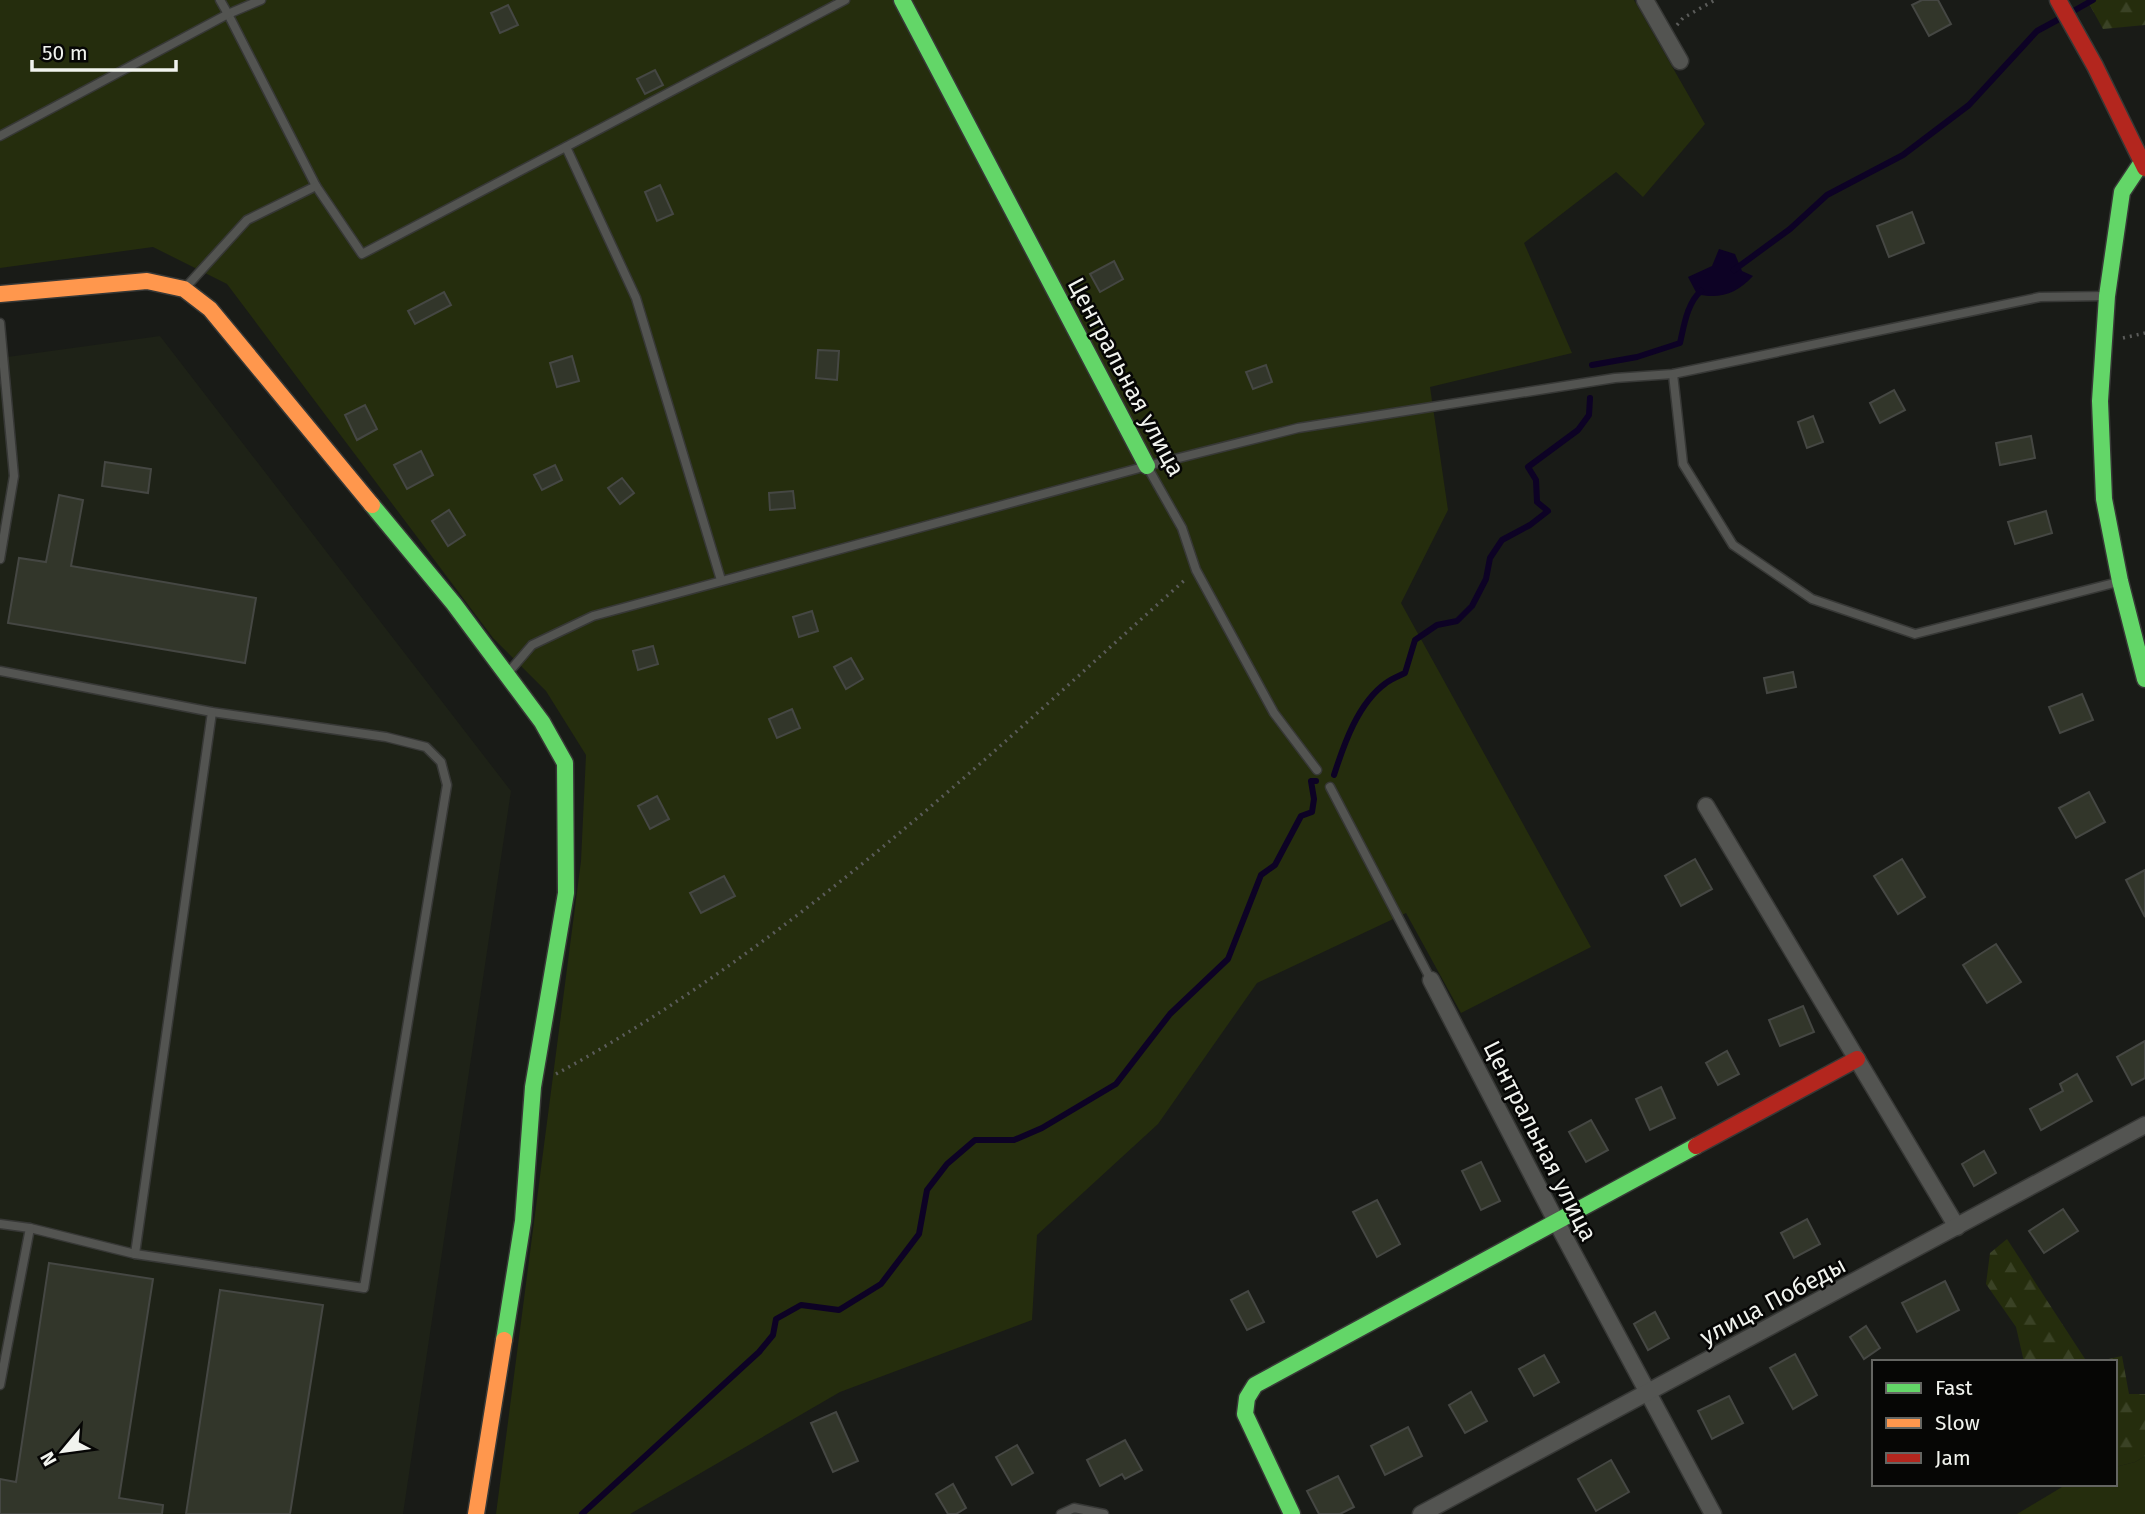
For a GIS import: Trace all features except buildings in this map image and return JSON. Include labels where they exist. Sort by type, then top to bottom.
[{"type":"street","name":"Центральная улица","points":[[902,0],[1147,466]]},
{"type":"street","points":[[1645,0],[1680,61]]},
{"type":"street","points":[[2058,0],[2144,165],[2122,192],[2108,296],[2100,401],[2104,499],[2120,581],[2145,679]]},
{"type":"street","points":[[0,295],[147,281],[184,289],[210,309],[508,673],[542,722],[565,764],[566,892],[533,1087],[523,1221],[475,1514]]},
{"type":"street","points":[[1706,806],[1957,1227]]},
{"type":"street","name":"Центральная улица","points":[[1431,980],[1713,1514]]},
{"type":"street","points":[[1292,1514],[1245,1414],[1247,1398],[1255,1385],[1857,1059]]},
{"type":"street","name":"улица Победы","points":[[1421,1514],[2145,1125]]},
{"type":"lane","points":[[220,0],[316,186],[362,254],[845,0]]},
{"type":"lane","points":[[0,136],[228,14],[261,0]]},
{"type":"lane","points":[[566,147],[636,298],[721,580]]},
{"type":"lane","points":[[184,289],[247,220],[316,186]]},
{"type":"lane","points":[[508,673],[532,645],[593,616],[1147,466],[1298,428],[1615,378],[1673,374],[2040,297],[2108,296]]},
{"type":"lane","points":[[0,323],[14,476],[4,511],[0,559]]},
{"type":"lane","points":[[1673,374],[1683,464],[1733,545],[1812,599],[1915,634],[2120,581]]},
{"type":"lane","name":"Центральная улица","points":[[1147,466],[1182,528],[1196,570],[1274,713],[1317,770]]},
{"type":"lane","points":[[0,671],[212,712],[386,737],[426,747],[441,762],[447,785],[364,1288],[135,1254],[30,1228],[0,1224]]},
{"type":"lane","points":[[135,1254],[212,712]]},
{"type":"lane","name":"Центральная улица","points":[[1330,787],[1431,980]]},
{"type":"lane","points":[[0,1385],[30,1228]]},
{"type":"lane","points":[[1061,1514],[1074,1508],[1104,1514]]},
{"type":"path","points":[[1666,36],[1683,18],[1715,0]]},
{"type":"path","points":[[533,1087],[614,1042],[715,976],[799,913],[930,808],[1196,570]]},
{"type":"shaded area","points":[[1719,249],[1735,254],[1742,271],[1753,276],[1728,294],[1697,294],[1688,277],[1712,266]]},
{"type":"shaded area","points":[[160,336],[511,791],[403,1514],[0,1514],[0,358]]},
{"type":"green space","points":[[0,0],[1634,0],[1705,124],[1643,197],[1616,172],[1524,243],[1572,353],[1430,387],[1448,510],[1401,603],[1591,947],[1461,1013],[1406,913],[1257,983],[1158,1124],[1037,1235],[1032,1320],[840,1392],[630,1514],[496,1514],[581,861],[586,755],[546,691],[493,638],[227,284],[153,247],[0,268]]},
{"type":"green space","points":[[2087,0],[2145,0],[2145,25],[2103,29]]},
{"type":"green space","points":[[2007,1239],[2086,1360],[2024,1360],[2016,1327],[1986,1284],[1990,1253]]},
{"type":"green space","points":[[2122,1356],[2129,1394],[2145,1394],[2145,1456],[2135,1462],[2117,1466],[2117,1360],[2104,1360]]},
{"type":"green space","points":[[2145,1456],[2145,1514],[2017,1514],[2064,1486],[2117,1486],[2117,1466],[2135,1462]]},
{"type":"waterway","points":[[2070,13],[2093,0]]},
{"type":"waterway","points":[[1734,270],[1790,229],[1827,195],[1903,155],[1969,105],[2037,31],[2061,18]]},
{"type":"waterway","points":[[1592,365],[1637,357],[1680,343],[1689,308],[1701,291]]},
{"type":"waterway","points":[[1334,775],[1347,738],[1367,701],[1388,682],[1405,673],[1415,640],[1437,625],[1457,621],[1472,606],[1486,579],[1490,558],[1502,540],[1530,525],[1548,511],[1537,502],[1536,480],[1528,467],[1578,430],[1589,415],[1590,398]]},
{"type":"waterway","points":[[582,1514],[759,1352],[773,1335],[776,1319],[801,1305],[839,1310],[881,1284],[919,1234],[927,1190],[947,1164],[975,1140],[1014,1140],[1042,1128],[1116,1084],[1170,1014],[1228,959],[1261,875],[1275,865],[1301,816],[1312,812],[1314,799],[1311,781],[1316,781]]},
{"type":"traffic: fast","points":[[902,0],[1147,466]]},
{"type":"traffic: fast","points":[[2142,162],[2122,192],[2107,296],[2100,401],[2104,499],[2120,581],[2145,679]]},
{"type":"traffic: fast","points":[[372,505],[454,604],[542,722],[565,763],[566,893],[533,1087],[523,1221],[504,1340]]},
{"type":"traffic: fast","points":[[1292,1514],[1245,1414],[1247,1398],[1255,1385],[1696,1146]]},
{"type":"traffic: slow","points":[[0,294],[147,281],[184,289],[210,309],[372,505]]},
{"type":"traffic: slow","points":[[476,1514],[504,1340]]},
{"type":"traffic: jam","points":[[2058,0],[2095,66],[2145,168]]},
{"type":"traffic: jam","points":[[1696,1146],[1857,1059]]}]
